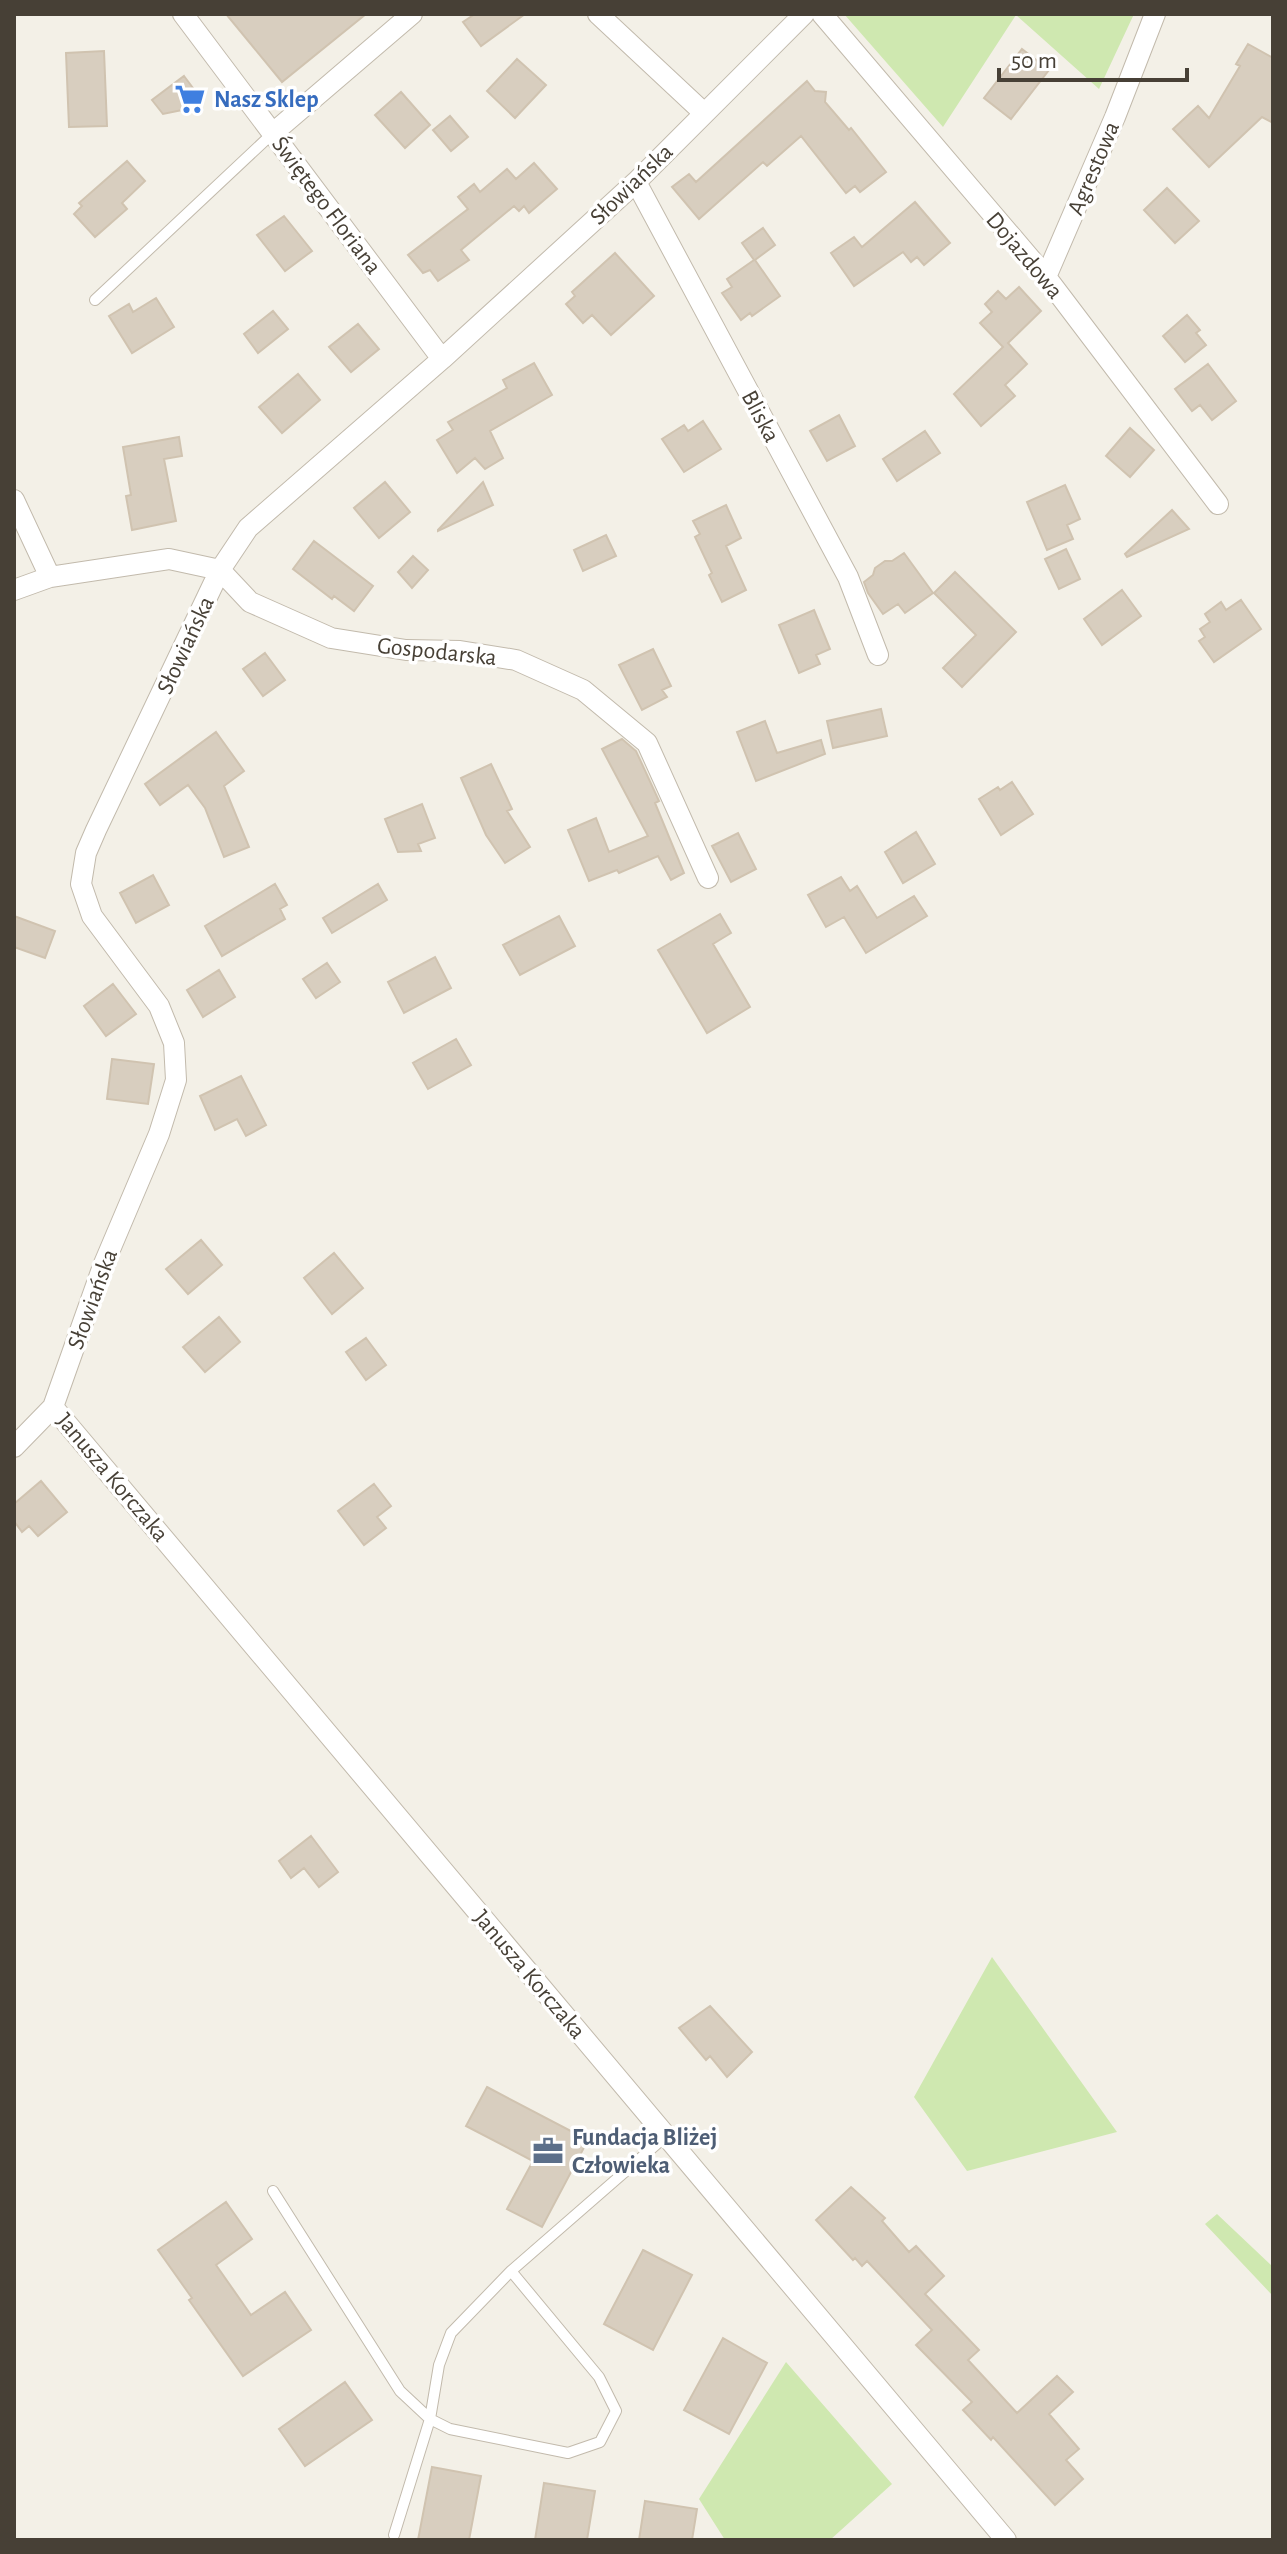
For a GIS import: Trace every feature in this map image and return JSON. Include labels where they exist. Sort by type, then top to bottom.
[{"type":"street","name":"Świętego Floriana","points":[[183,14],[442,359]]},
{"type":"street","points":[[273,133],[412,14]]},
{"type":"street","points":[[598,14],[704,113]]},
{"type":"street","name":"Słowiańska","points":[[14,1447],[53,1407],[103,1266],[159,1134],[176,1080],[174,1043],[159,1006],[92,916],[81,884],[86,853],[220,570],[248,528],[442,359],[636,182],[804,14]]},
{"type":"street","name":"Dojazdowa","points":[[822,14],[1046,277],[1218,504]]},
{"type":"street","name":"Agrestowa","points":[[1046,277],[1115,117],[1155,14]]},
{"type":"street","name":"Bliska","points":[[636,182],[848,577],[878,655]]},
{"type":"street","points":[[14,500],[50,577]]},
{"type":"street","points":[[14,590],[50,577],[169,559],[220,570]]},
{"type":"street","name":"Gospodarska","points":[[220,570],[250,602],[331,638],[406,650],[460,651],[516,660],[583,690],[647,743],[708,878]]},
{"type":"street","name":"Janusza Korczaka","points":[[53,1407],[1006,2540]]},
{"type":"lane","points":[[95,300],[273,133]]},
{"type":"lane","points":[[394,2535],[430,2419],[439,2365],[451,2333],[511,2271],[666,2136]]},
{"type":"lane","points":[[273,2191],[400,2391],[430,2419],[450,2429],[568,2453],[600,2442],[616,2411],[599,2377],[511,2271]]},
{"type":"green space","points":[[844,14],[1134,14],[1099,89],[1016,15],[943,127]]},
{"type":"green space","points":[[992,1957],[1117,2132],[967,2171],[914,2097]]},
{"type":"green space","points":[[1217,2214],[1273,2267],[1273,2296],[1205,2224]]},
{"type":"green space","points":[[786,2362],[892,2484],[830,2540],[725,2540],[699,2499]]},
{"type":"building","points":[[226,14],[366,14],[282,82]]},
{"type":"building","points":[[475,14],[525,14],[481,46],[463,22]]},
{"type":"building","points":[[1248,44],[1273,58],[1273,123],[1262,117],[1209,167],[1173,129],[1198,106],[1209,118],[1240,66],[1236,64]]},
{"type":"building","points":[[1022,49],[1049,70],[1011,119],[984,98]]},
{"type":"building","points":[[104,51],[107,126],[69,127],[66,53]]},
{"type":"building","points":[[517,59],[546,85],[515,118],[487,91]]},
{"type":"building","points":[[184,76],[199,96],[182,110],[163,114],[152,100]]},
{"type":"building","points":[[807,81],[815,91],[826,92],[825,102],[849,130],[851,128],[886,172],[860,192],[855,186],[846,193],[801,136],[767,166],[763,162],[699,219],[672,187],[689,174],[696,182]]},
{"type":"building","points":[[401,92],[430,125],[405,148],[375,115]]},
{"type":"building","points":[[450,116],[468,137],[451,151],[433,130]]},
{"type":"building","points":[[127,161],[145,181],[122,203],[127,209],[95,237],[74,214],[82,206],[79,203]]},
{"type":"building","points":[[534,163],[557,189],[529,213],[524,206],[519,211],[514,206],[461,250],[469,260],[438,281],[430,270],[423,273],[408,255],[468,209],[458,197],[474,184],[480,192],[507,169],[516,179]]},
{"type":"building","points":[[1167,188],[1199,221],[1175,243],[1144,210]]},
{"type":"building","points":[[915,202],[950,243],[924,265],[917,257],[911,262],[903,252],[854,286],[831,253],[854,237],[862,247]]},
{"type":"building","points":[[284,216],[312,251],[285,271],[257,235]]},
{"type":"building","points":[[763,228],[775,245],[755,260],[780,296],[741,320],[722,293],[732,287],[727,279],[754,260],[742,243]]},
{"type":"building","points":[[615,253],[654,296],[611,335],[592,315],[583,323],[566,304],[575,296],[572,292]]},
{"type":"building","points":[[1019,287],[1041,311],[1008,343],[1027,364],[1005,385],[1015,396],[981,426],[954,394],[1003,347],[980,323],[992,312],[985,304],[998,291],[1006,299]]},
{"type":"building","points":[[156,298],[174,327],[132,353],[109,316],[129,304],[133,312]]},
{"type":"building","points":[[273,311],[288,329],[258,353],[244,334]]},
{"type":"building","points":[[1187,315],[1200,330],[1196,333],[1206,345],[1185,362],[1163,336]]},
{"type":"building","points":[[358,324],[379,349],[351,372],[329,347]]},
{"type":"building","points":[[534,363],[552,395],[490,431],[503,458],[485,469],[475,458],[457,473],[437,440],[453,430],[448,422],[507,388],[503,380]]},
{"type":"building","points":[[1208,364],[1236,401],[1212,420],[1200,405],[1192,411],[1175,389]]},
{"type":"building","points":[[298,374],[320,400],[282,433],[259,407]]},
{"type":"building","points":[[839,415],[855,446],[827,461],[810,431]]},
{"type":"building","points":[[703,421],[721,449],[684,472],[662,439],[684,425],[688,431]]},
{"type":"building","points":[[1130,428],[1154,450],[1130,477],[1106,456]]},
{"type":"building","points":[[925,431],[940,453],[897,481],[883,459]]},
{"type":"building","points":[[179,437],[182,456],[164,459],[176,521],[132,530],[126,496],[131,495],[123,447]]},
{"type":"building","points":[[385,482],[410,512],[379,538],[354,508]]},
{"type":"building","points":[[483,482],[493,505],[438,531],[438,530]]},
{"type":"building","points":[[1065,485],[1080,519],[1067,525],[1073,539],[1047,550],[1027,502]]},
{"type":"building","points":[[726,505],[741,538],[726,546],[746,590],[722,602],[695,537],[700,534],[693,521]]},
{"type":"building","points":[[1172,510],[1189,529],[1127,557],[1125,554]]},
{"type":"building","points":[[606,535],[616,556],[583,571],[574,550]]},
{"type":"building","points":[[314,541],[373,586],[354,611],[334,596],[332,599],[293,569]]},
{"type":"building","points":[[1066,549],[1080,579],[1059,589],[1045,559]]},
{"type":"building","points":[[904,553],[933,593],[905,613],[898,604],[883,614],[864,582],[873,575],[875,568]]},
{"type":"building","points":[[413,556],[428,570],[412,588],[398,572]]},
{"type":"building","points":[[955,572],[1016,632],[962,687],[943,668],[976,635],[934,593]]},
{"type":"building","points":[[1122,590],[1141,616],[1102,645],[1084,619]]},
{"type":"building","points":[[1241,600],[1261,629],[1214,662],[1199,641],[1205,637],[1200,629],[1210,622],[1205,614],[1221,602],[1226,610]]},
{"type":"building","points":[[814,610],[830,649],[816,655],[820,664],[799,673],[779,625]]},
{"type":"building","points":[[653,649],[671,686],[662,690],[667,697],[642,710],[619,665]]},
{"type":"building","points":[[265,653],[285,680],[263,696],[243,669]]},
{"type":"building","points":[[881,709],[887,736],[833,748],[827,721]]},
{"type":"building","points":[[765,721],[777,753],[821,740],[825,754],[756,781],[737,732]]},
{"type":"building","points":[[216,732],[244,771],[224,786],[249,847],[224,857],[205,808],[188,785],[160,805],[145,784]]},
{"type":"building","points":[[622,739],[636,751],[659,801],[655,803],[684,873],[671,880],[658,856],[619,873],[617,870],[589,881],[568,830],[596,818],[609,852],[648,836],[602,749]]},
{"type":"building","points":[[491,764],[512,809],[507,811],[530,847],[505,863],[486,835],[461,778]]},
{"type":"building","points":[[1012,782],[1033,814],[1001,835],[979,799]]},
{"type":"building","points":[[422,804],[435,838],[418,844],[421,851],[398,852],[385,819]]},
{"type":"building","points":[[916,832],[935,864],[903,883],[885,852]]},
{"type":"building","points":[[738,833],[756,869],[731,882],[712,846]]},
{"type":"building","points":[[153,875],[169,905],[136,923],[120,893]]},
{"type":"building","points":[[841,877],[850,891],[857,886],[877,918],[914,896],[927,916],[866,953],[844,917],[826,927],[808,895]]},
{"type":"building","points":[[275,884],[287,905],[280,909],[285,919],[222,956],[205,926]]},
{"type":"building","points":[[378,884],[387,900],[332,933],[323,918]]},
{"type":"building","points":[[720,914],[731,933],[713,944],[750,1007],[707,1033],[658,950]]},
{"type":"building","points":[[14,916],[55,931],[45,958],[14,947]]},
{"type":"building","points":[[559,916],[575,946],[520,975],[503,945]]},
{"type":"building","points":[[435,957],[451,988],[404,1013],[388,982]]},
{"type":"building","points":[[327,963],[340,982],[316,998],[303,979]]},
{"type":"building","points":[[219,970],[235,997],[203,1017],[187,990]]},
{"type":"building","points":[[113,984],[136,1014],[106,1036],[84,1006]]},
{"type":"building","points":[[456,1039],[471,1065],[428,1089],[413,1063]]},
{"type":"building","points":[[112,1059],[154,1064],[148,1104],[107,1099]]},
{"type":"building","points":[[241,1076],[266,1125],[246,1136],[237,1119],[215,1130],[200,1096]]},
{"type":"building","points":[[201,1240],[222,1265],[188,1294],[166,1269]]},
{"type":"building","points":[[334,1253],[363,1288],[332,1314],[304,1278]]},
{"type":"building","points":[[219,1317],[240,1342],[205,1372],[183,1347]]},
{"type":"building","points":[[366,1338],[386,1365],[366,1380],[346,1352]]},
{"type":"building","points":[[41,1481],[67,1512],[38,1536],[29,1526],[22,1532],[14,1521],[14,1504]]},
{"type":"building","points":[[374,1484],[391,1506],[377,1517],[386,1528],[364,1545],[338,1511]]},
{"type":"building","points":[[311,1836],[338,1872],[319,1887],[304,1868],[291,1878],[279,1861]]},
{"type":"building","points":[[710,2006],[752,2052],[727,2077],[710,2056],[706,2060],[679,2028]]},
{"type":"building","name":"Fundacja Bliżej Człowieka","points":[[487,2087],[588,2140],[542,2227],[507,2209],[533,2161],[466,2126]]},
{"type":"building","points":[[851,2187],[885,2218],[882,2221],[909,2252],[916,2246],[944,2276],[925,2294],[979,2350],[968,2360],[1017,2413],[1057,2376],[1073,2392],[1049,2414],[1079,2449],[1066,2460],[1083,2479],[1055,2505],[993,2437],[991,2440],[963,2410],[972,2402],[916,2345],[932,2330],[867,2261],[862,2266],[855,2258],[853,2260],[816,2220]]},
{"type":"building","points":[[226,2202],[252,2239],[216,2265],[251,2315],[285,2292],[311,2330],[243,2376],[158,2250]]},
{"type":"building","points":[[643,2250],[692,2275],[653,2350],[604,2324]]},
{"type":"building","points":[[723,2338],[767,2363],[729,2434],[684,2410]]},
{"type":"building","points":[[345,2382],[372,2420],[305,2466],[279,2429]]},
{"type":"building","points":[[432,2467],[481,2476],[469,2540],[418,2540]]},
{"type":"building","points":[[544,2483],[595,2491],[587,2540],[535,2540]]},
{"type":"building","points":[[645,2501],[697,2509],[692,2540],[639,2540]]},
{"type":"place","name":"Nasz Sklep","points":[[190,99]]},
{"type":"place","name":"Fundacja Bliżej Człowieka","points":[[548,2151]]}]
